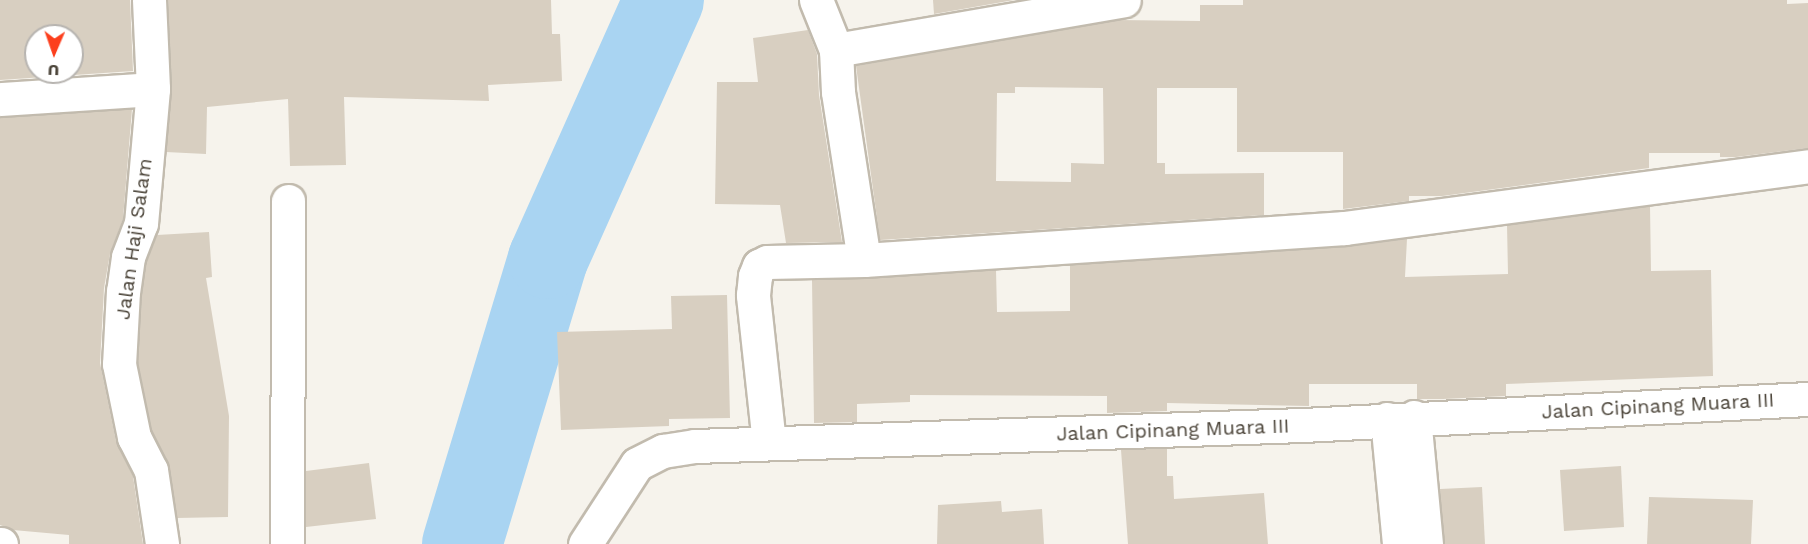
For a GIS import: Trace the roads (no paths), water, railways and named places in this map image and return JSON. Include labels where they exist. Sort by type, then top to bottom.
[{"type":"street","name":"Jalan Haji Salam","points":[[149,0],[153,89],[141,223],[128,257],[123,291],[119,364],[134,437],[151,470],[162,544]]},
{"type":"street","points":[[816,0],[836,50],[838,92],[864,260]]},
{"type":"street","points":[[836,50],[1124,0]]},
{"type":"street","points":[[0,99],[153,89]]},
{"type":"street","points":[[770,442],[753,295],[759,266],[767,262],[864,260],[1345,228],[1808,166]]},
{"type":"street","points":[[287,544],[288,201]]},
{"type":"street","name":"Jalan Cipinang Muara III","points":[[585,544],[637,464],[663,451],[730,442],[1400,418],[1808,399]]},
{"type":"street","points":[[1399,544],[1400,418]]},
{"type":"street","points":[[1400,418],[1426,544]]},
{"type":"waterway","points":[[462,544],[548,259],[664,0]]}]
